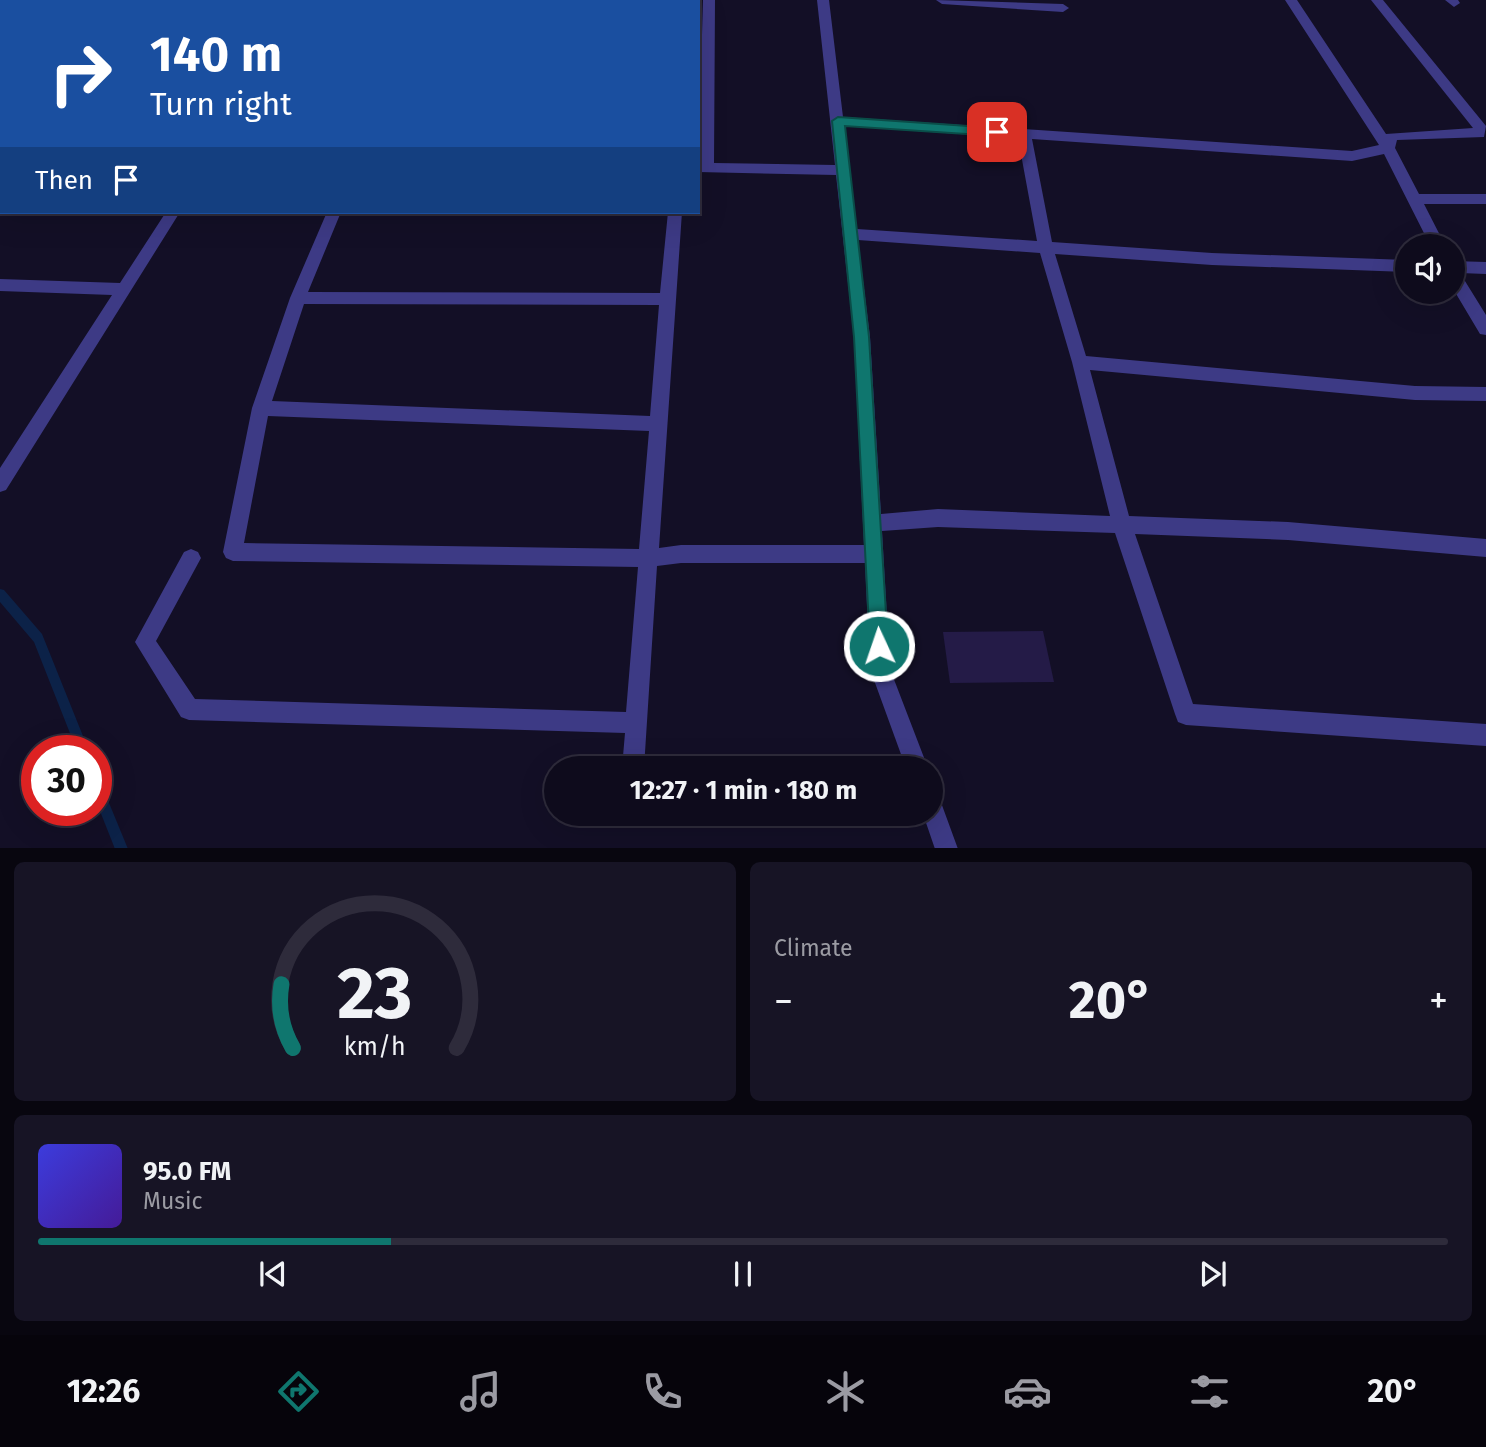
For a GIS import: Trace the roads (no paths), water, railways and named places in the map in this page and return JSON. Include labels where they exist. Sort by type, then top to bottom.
[{"type":"street","points":[[709,0],[703,167],[844,170]]},
{"type":"street","points":[[823,0],[862,337],[880,669],[913,756]]},
{"type":"street","points":[[942,0],[1063,8]]},
{"type":"street","points":[[1291,0],[1388,148],[1432,234]]},
{"type":"street","points":[[1377,0],[1485,132]]},
{"type":"street","points":[[838,121],[1352,156],[1388,148]]},
{"type":"street","points":[[1388,148],[1391,136],[1485,132]]},
{"type":"street","points":[[1024,134],[1046,248],[1080,362],[1122,525],[1186,714],[1486,735]]},
{"type":"street","points":[[1415,199],[1486,199]]},
{"type":"street","points":[[1,483],[172,214]]},
{"type":"street","points":[[333,214],[298,298],[261,408],[233,552],[649,557],[681,554],[874,554]]},
{"type":"street","points":[[634,756],[675,214]]},
{"type":"street","points":[[851,234],[1212,260],[1395,266]]},
{"type":"street","points":[[1465,267],[1486,268]]},
{"type":"street","points":[[0,285],[125,289]]},
{"type":"street","points":[[1465,295],[1486,330]]},
{"type":"street","points":[[298,298],[667,299]]},
{"type":"street","points":[[1080,362],[1415,393],[1486,394]]},
{"type":"street","points":[[261,408],[658,424]]},
{"type":"street","points":[[872,523],[938,518],[1288,531],[1486,548]]},
{"type":"street","points":[[191,558],[145,642],[189,709],[636,723]]},
{"type":"street","points":[[939,826],[947,848]]},
{"type":"waterway","points":[[0,594],[38,638],[77,735]]},
{"type":"waterway","points":[[112,824],[122,848]]}]
